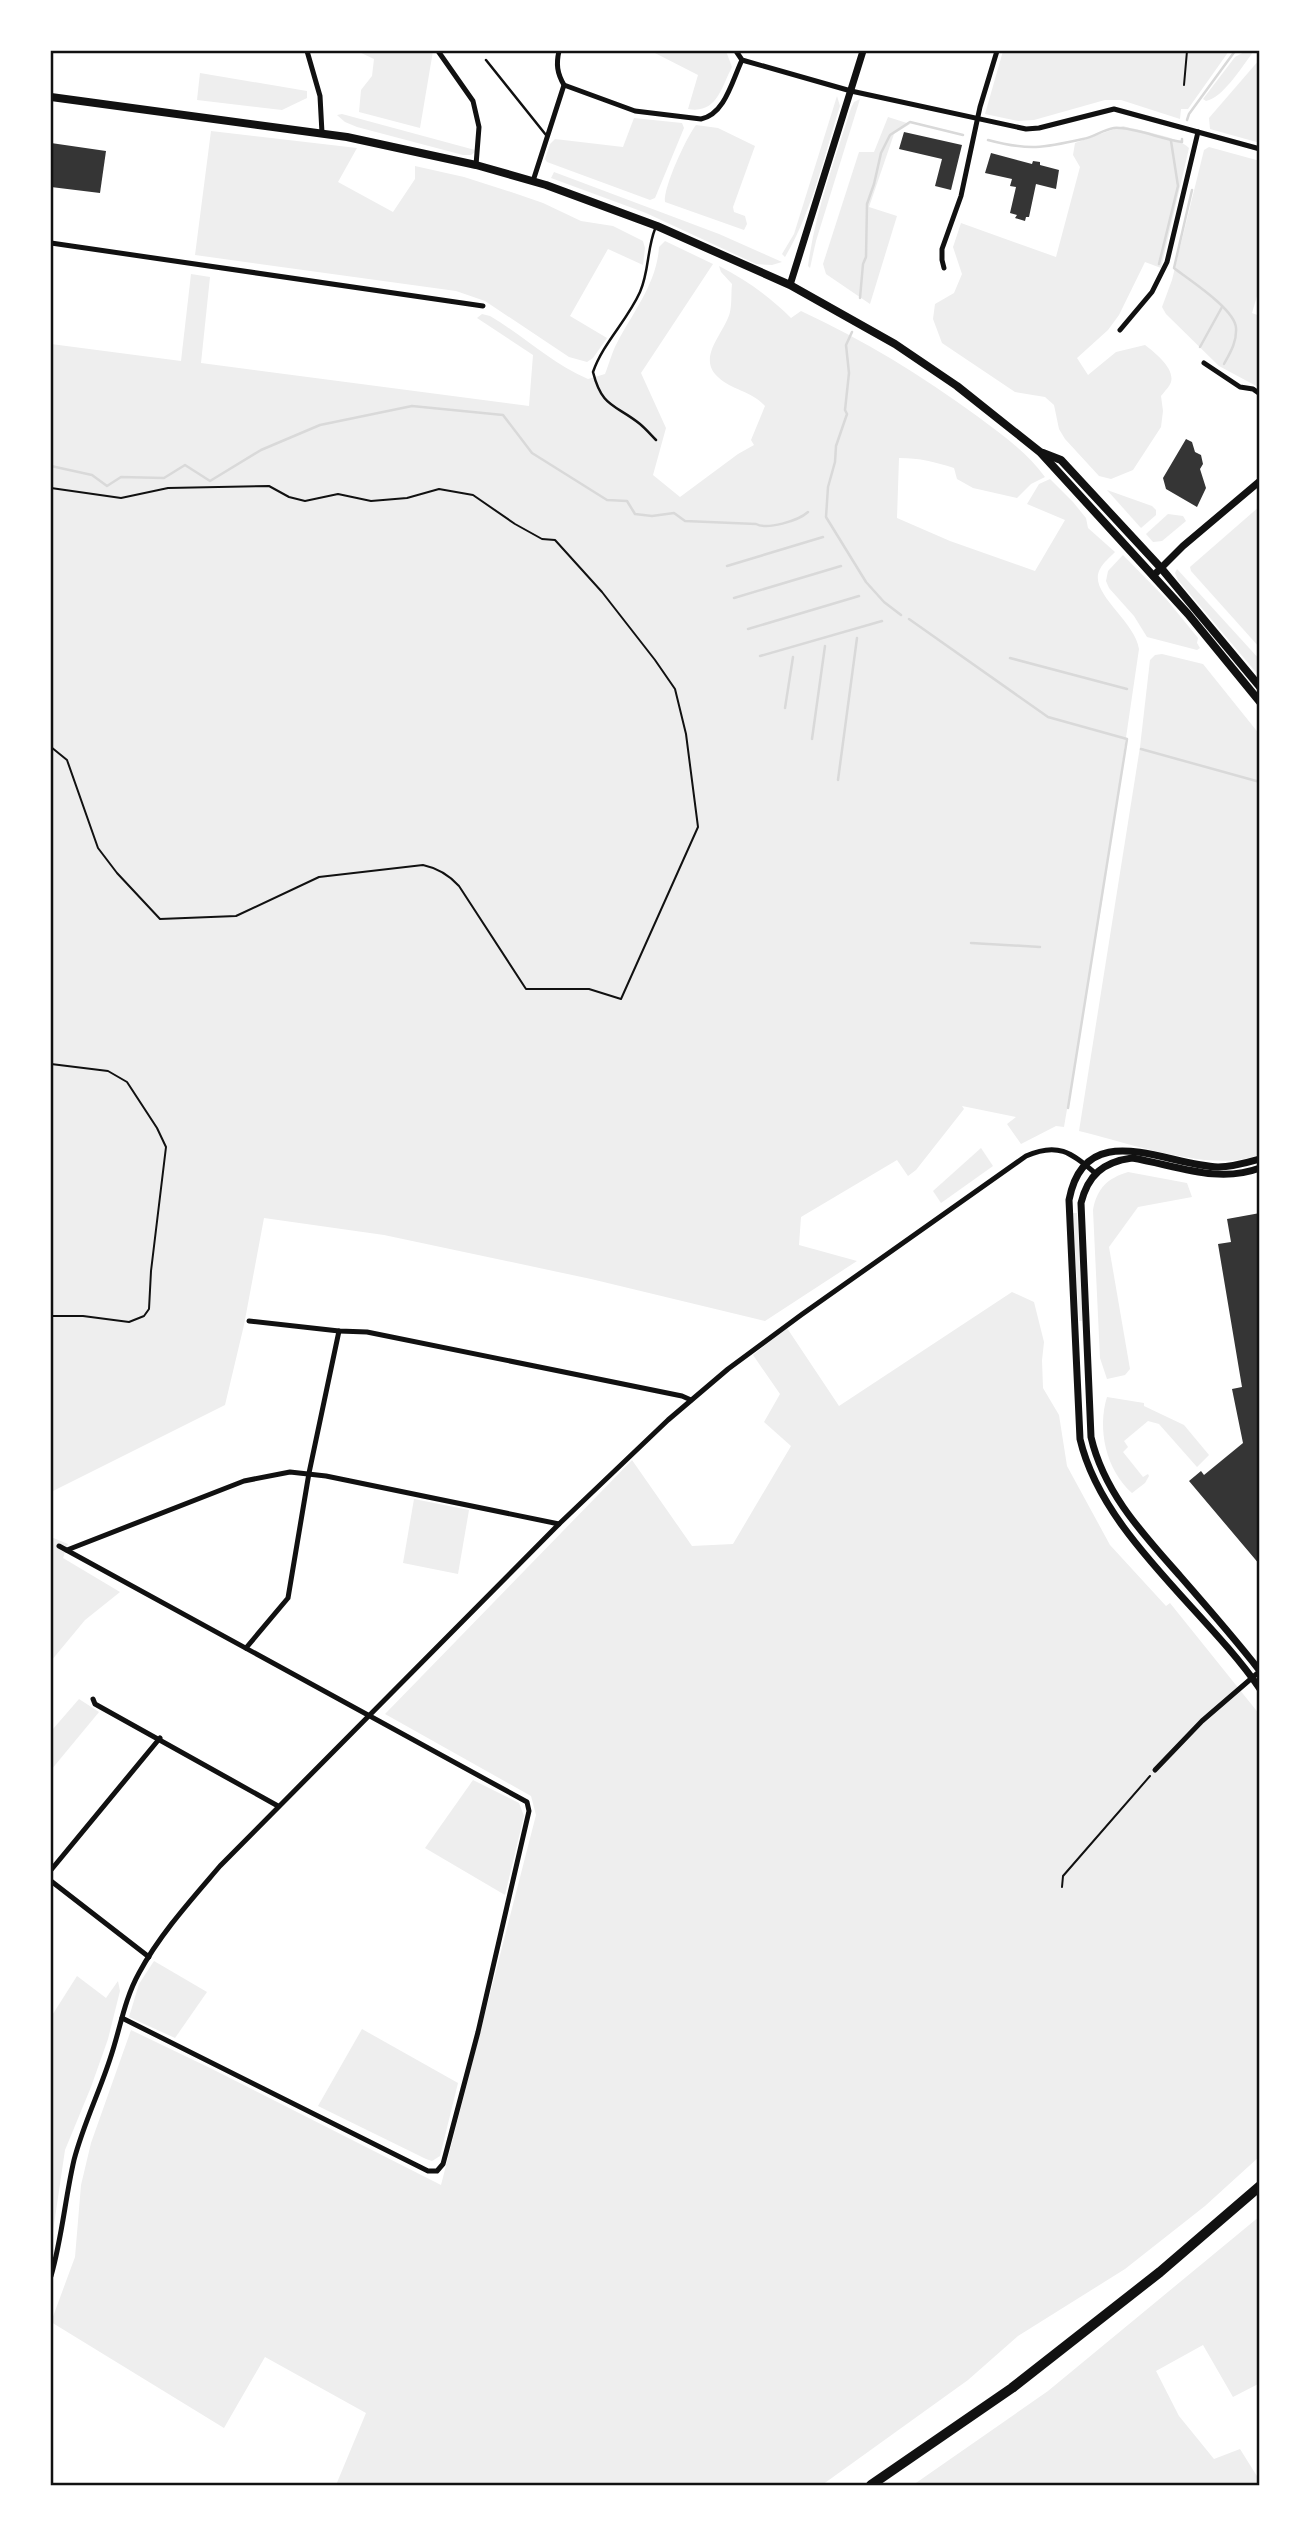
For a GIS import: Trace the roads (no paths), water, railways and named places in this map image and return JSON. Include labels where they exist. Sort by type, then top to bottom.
[{"type":"highway","points":[[871,2485],[1012,2388],[1160,2272],[1260,2186]]},
{"type":"main road","points":[[51,97],[322,133],[475,165],[533,181],[657,226],[790,285],[895,344],[957,386],[1040,452],[1153,576],[1260,702]]},
{"type":"main road","points":[[1040,452],[1061,460],[1161,568],[1260,687]]},
{"type":"street","points":[[307,51],[320,96],[322,133]]},
{"type":"street","points":[[438,51],[473,101],[479,127],[475,165]]},
{"type":"street","points":[[559,51],[556,61],[558,75],[564,85],[635,111],[701,119],[719,110],[742,60]]},
{"type":"street","points":[[736,51],[742,60],[850,91],[978,119],[1032,129],[1114,109],[1260,149]]},
{"type":"street","points":[[790,285],[863,51]]},
{"type":"street","points":[[944,268],[942,249],[961,196],[997,51]]},
{"type":"street","points":[[533,181],[564,85]]},
{"type":"street","points":[[1120,330],[1152,292],[1167,262],[1198,132]]},
{"type":"street","points":[[51,243],[483,306]]},
{"type":"street","points":[[1204,363],[1240,387],[1253,389],[1260,394]]},
{"type":"street","points":[[1153,576],[1183,546],[1260,481]]},
{"type":"street","points":[[51,2276],[63,2232],[70,2182],[85,2122],[106,2071],[127,1997],[149,1957],[219,1866],[559,1524],[691,1400],[728,1369],[1026,1156],[1046,1149],[1057,1149],[1072,1155],[1095,1173]]},
{"type":"street","points":[[1260,1159],[1216,1167],[1123,1150],[1100,1155],[1086,1165],[1071,1188],[1069,1200],[1079,1421],[1084,1457],[1099,1489],[1133,1538],[1260,1689]]},
{"type":"street","points":[[1155,1770],[1202,1721],[1260,1671],[1126,1512],[1106,1479],[1095,1453],[1090,1420],[1081,1203],[1095,1173],[1111,1162],[1132,1158],[1209,1174],[1237,1174],[1260,1168]]},
{"type":"street","points":[[249,1321],[367,1332],[691,1400]]},
{"type":"street","points":[[246,1648],[288,1598],[309,1473],[339,1331]]},
{"type":"street","points":[[67,1550],[244,1481],[266,1475],[309,1473],[559,1524]]},
{"type":"street","points":[[59,1546],[527,1802],[529,1811],[479,2028],[443,2164],[437,2171],[428,2171],[122,2018]]},
{"type":"street","points":[[93,1699],[96,1704],[278,1805]]},
{"type":"street","points":[[51,1870],[160,1738]]},
{"type":"street","points":[[51,1881],[149,1957]]},
{"type":"lane","points":[[553,51],[556,61]]},
{"type":"lane","points":[[486,60],[548,138]]},
{"type":"lane","points":[[656,440],[640,424],[611,406],[603,397],[593,372],[600,354],[628,315],[641,289],[657,226]]},
{"type":"waterway","points":[[1187,120],[1235,51]]},
{"type":"waterway","points":[[860,298],[866,257],[867,204],[881,153],[890,135],[910,122],[963,135]]},
{"type":"waterway","points":[[988,140],[1015,146],[1046,146],[1083,139],[1114,128],[1175,141],[1182,142],[1182,139]]},
{"type":"waterway","points":[[1159,264],[1178,186],[1171,141]]},
{"type":"waterway","points":[[1192,190],[1174,268],[1220,304],[1234,320],[1236,328],[1233,347],[1224,364]]},
{"type":"waterway","points":[[1200,347],[1222,307]]},
{"type":"waterway","points":[[852,332],[846,345],[849,373],[845,410],[847,414],[836,446],[828,487],[826,517],[866,582],[884,602],[901,615]]},
{"type":"waterway","points":[[51,466],[92,475],[107,486],[121,477],[164,478],[185,465],[210,481],[261,450],[320,425],[412,406],[503,415],[532,453],[607,500],[627,501],[635,514],[652,516],[674,513],[685,521],[767,526],[790,521],[808,512]]},
{"type":"waterway","points":[[727,566],[823,537]]},
{"type":"waterway","points":[[734,598],[841,566]]},
{"type":"waterway","points":[[748,629],[859,596]]},
{"type":"waterway","points":[[909,619],[1048,717],[1127,739],[1068,1108]]},
{"type":"waterway","points":[[760,656],[882,621]]},
{"type":"waterway","points":[[838,780],[857,638]]},
{"type":"waterway","points":[[812,739],[825,646]]},
{"type":"waterway","points":[[785,708],[793,657]]},
{"type":"waterway","points":[[1010,658],[1127,689]]},
{"type":"waterway","points":[[1141,749],[1260,782]]},
{"type":"waterway","points":[[971,943],[1040,947]]}]
